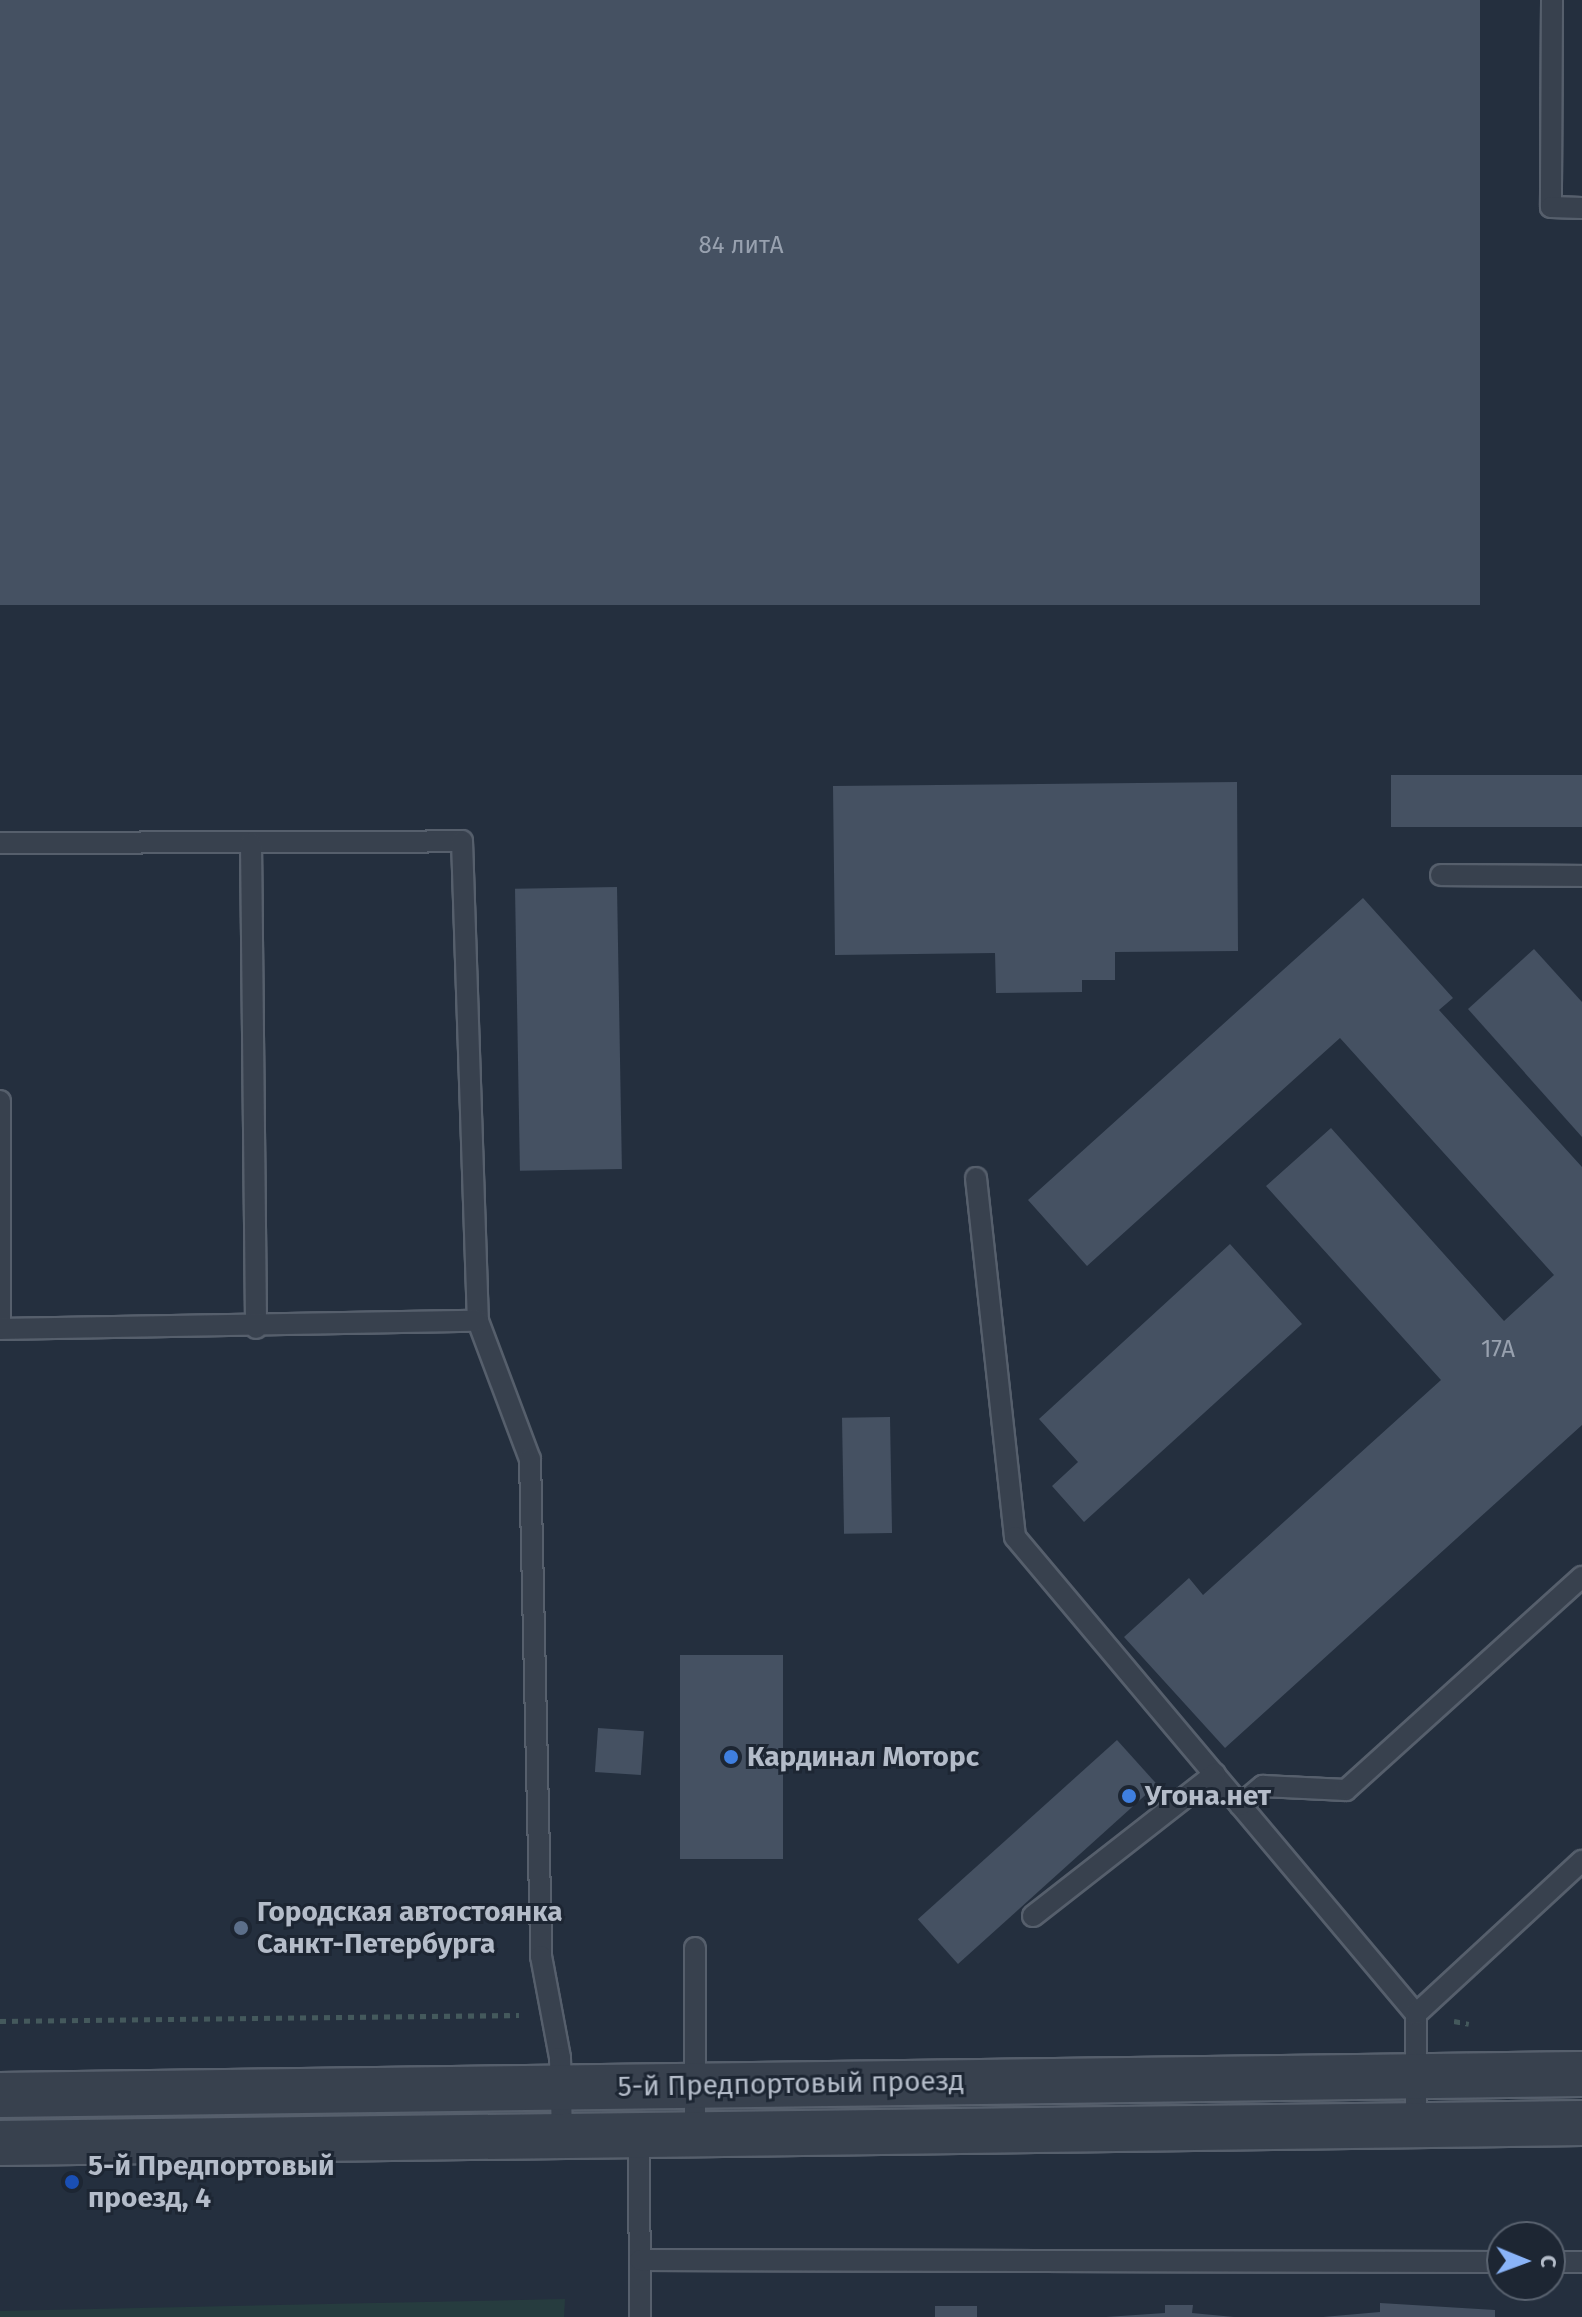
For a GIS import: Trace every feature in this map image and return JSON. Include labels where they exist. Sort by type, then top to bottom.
[{"type":"street","name":"5-й Предпортовый проезд","points":[[0,2095],[1582,2074]]},
{"type":"street","name":"5-й Предпортовый проезд","points":[[0,2143],[1582,2123]]},
{"type":"lane","points":[[1552,0],[1551,207],[1582,208]]},
{"type":"lane","points":[[0,843],[462,841],[478,1321],[530,1459],[541,1956],[553,2015],[561,2087],[562,2135]]},
{"type":"lane","points":[[251,843],[256,1328]]},
{"type":"lane","points":[[1441,875],[1582,876]]},
{"type":"lane","points":[[0,1101],[0,1329],[256,1328],[478,1321]]},
{"type":"lane","points":[[976,1178],[1015,1537],[1416,2014],[1416,2124]]},
{"type":"lane","points":[[1240,1805],[1263,1786],[1346,1790],[1582,1577]]},
{"type":"lane","points":[[1033,1916],[1215,1774]]},
{"type":"lane","points":[[1416,2014],[1582,1861]]},
{"type":"lane","points":[[695,1948],[695,2133]]},
{"type":"lane","points":[[639,2134],[640,2317]]},
{"type":"lane","points":[[640,2260],[1486,2262]]},
{"type":"path","points":[[0,2021],[553,2015]]},
{"type":"green space","points":[[565,2299],[564,2317],[0,2317],[0,2311]]},
{"type":"building","points":[[0,0],[1480,0],[1480,605],[0,605]]},
{"type":"building","points":[[1391,775],[1582,775],[1582,827],[1391,827]]},
{"type":"building","points":[[1237,782],[1238,951],[1115,952],[1115,980],[1082,980],[1082,992],[996,993],[995,953],[835,955],[833,786]]},
{"type":"building","points":[[617,887],[622,1169],[520,1171],[515,889]]},
{"type":"building","points":[[1363,898],[1453,998],[1439,1010],[1582,1167],[1582,1425],[1225,1748],[1124,1637],[1189,1578],[1203,1595],[1441,1380],[1266,1186],[1331,1128],[1504,1321],[1554,1275],[1340,1038],[1087,1266],[1028,1200]]},
{"type":"building","points":[[1534,949],[1582,1002],[1582,1137],[1468,1009]]},
{"type":"building","points":[[1230,1244],[1302,1324],[1084,1522],[1052,1486],[1078,1462],[1039,1419]]},
{"type":"building","points":[[890,1417],[892,1533],[844,1534],[842,1418]]},
{"type":"building","name":"Кардинал Моторс","points":[[680,1655],[783,1655],[783,1859],[680,1859]]},
{"type":"building","points":[[598,1728],[644,1731],[641,1775],[595,1772]]},
{"type":"building","points":[[1117,1740],[1157,1785],[958,1964],[918,1919]]},
{"type":"building","points":[[1380,2303],[1495,2310],[1495,2317],[1323,2317],[1380,2312]]},
{"type":"building","points":[[1165,2305],[1193,2305],[1192,2313],[1234,2317],[1106,2317],[1165,2313]]},
{"type":"building","points":[[935,2306],[977,2306],[977,2317],[935,2317]]},
{"type":"place","name":"Кардинал Моторс","points":[[731,1757]]},
{"type":"place","name":"Угона.нет","points":[[1129,1796]]},
{"type":"place","name":"Городская автостоянка Санкт-Петербурга","points":[[241,1928]]},
{"type":"place","name":"5-й Предпортовый проезд, 4","points":[[72,2182]]}]
